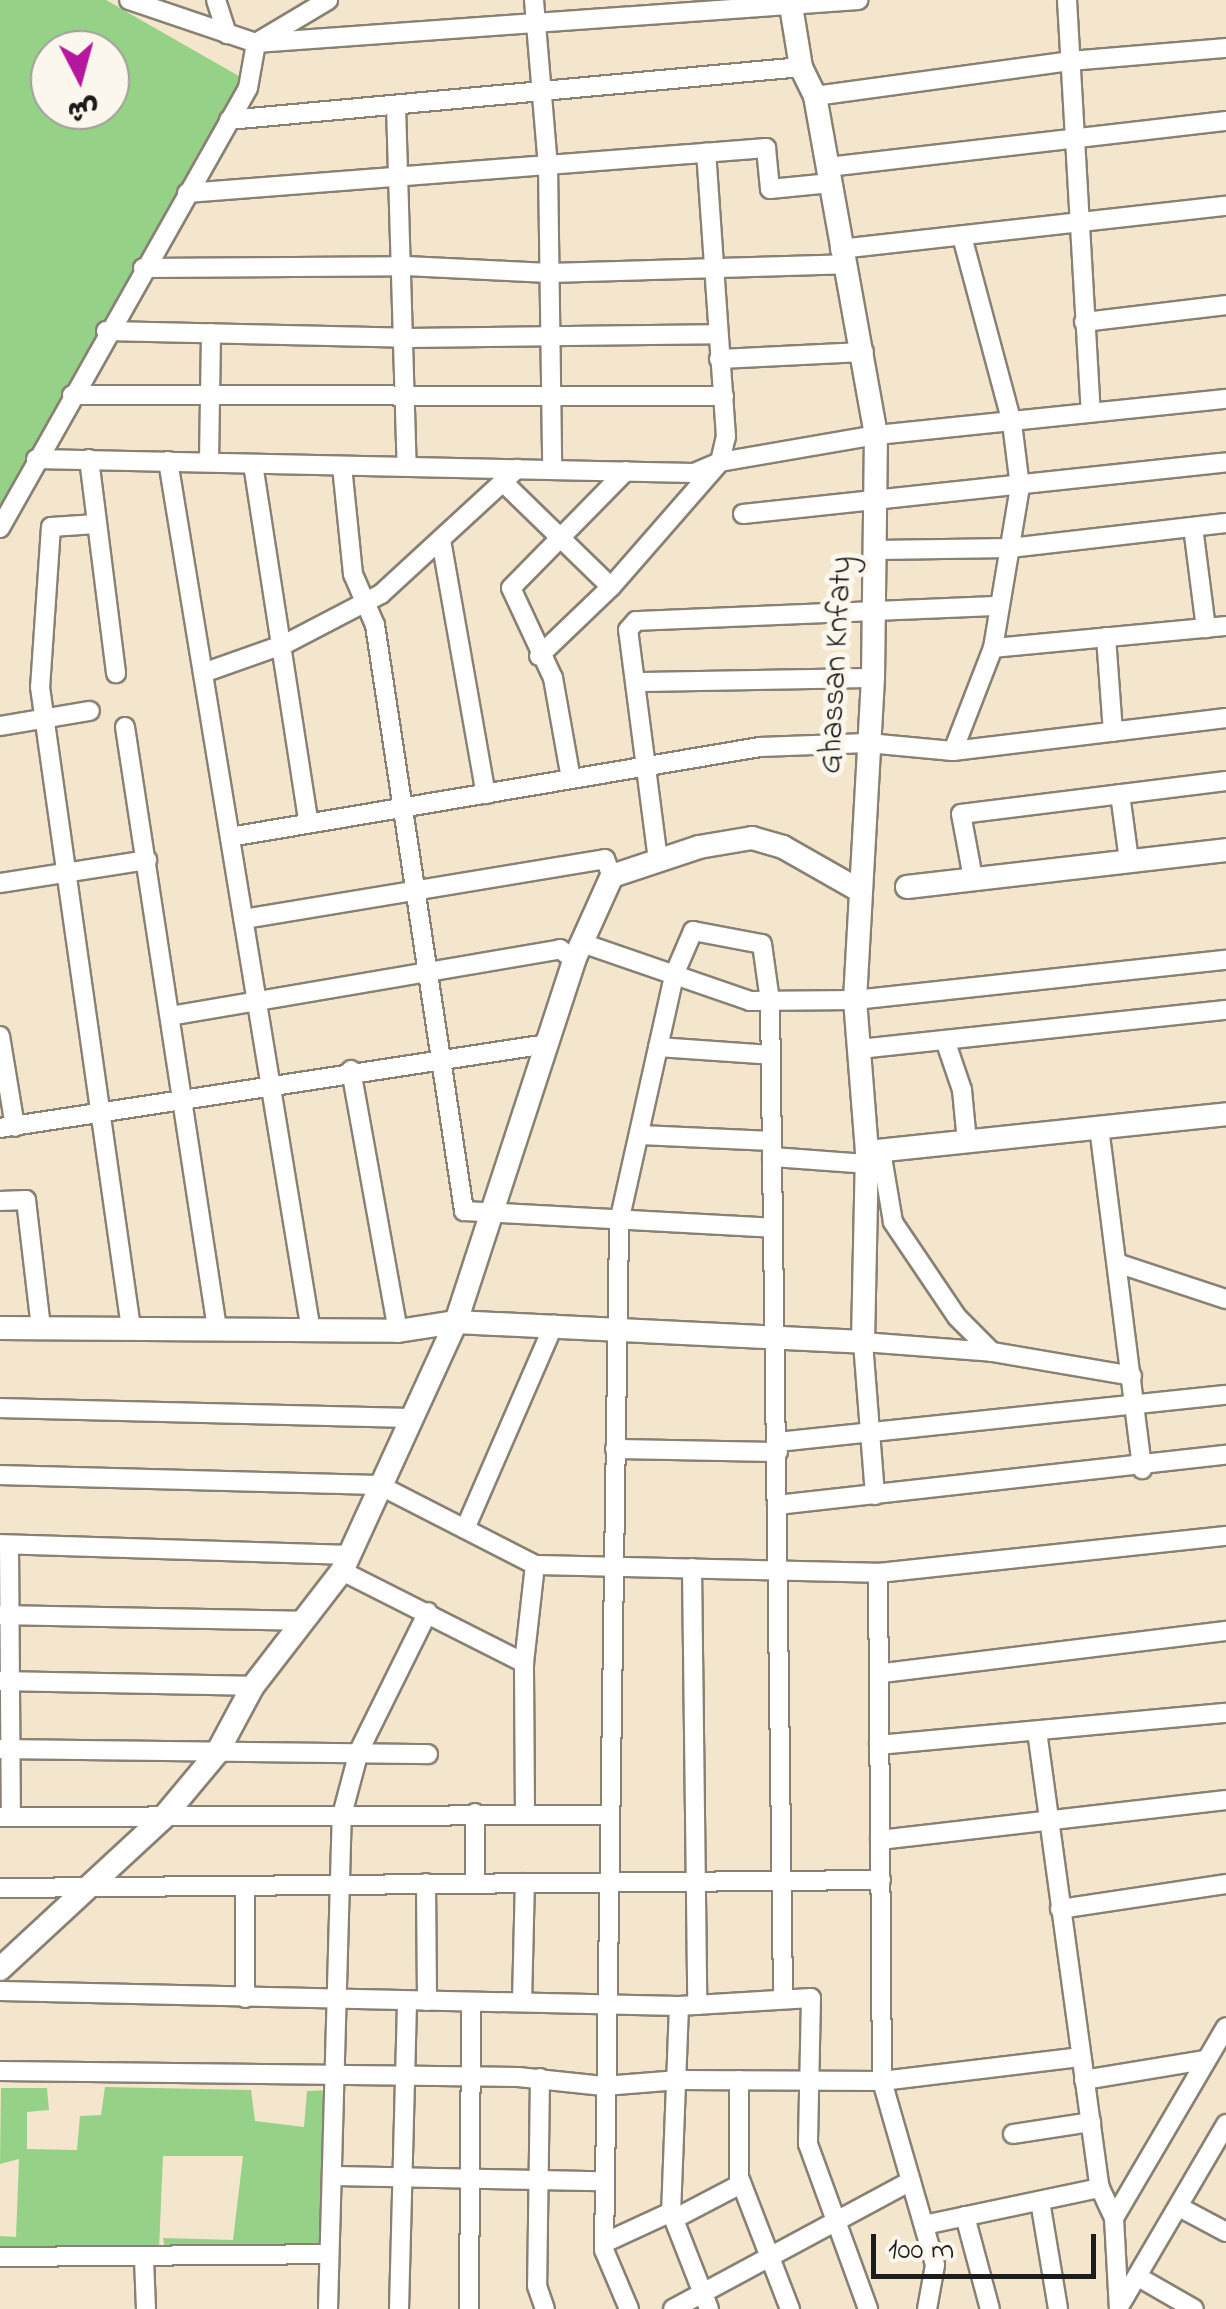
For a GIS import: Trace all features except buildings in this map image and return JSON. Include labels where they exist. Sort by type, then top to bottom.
[{"type":"street","points":[[216,0],[227,34]]},
{"type":"street","points":[[256,44],[328,0]]},
{"type":"street","points":[[534,0],[548,165],[552,470]]},
{"type":"street","points":[[138,2],[256,44],[858,0]]},
{"type":"street","points":[[1067,0],[1072,140],[1091,412]]},
{"type":"street","name":"Ghassan Knfaty","points":[[790,3],[801,67],[815,96],[876,435],[873,678],[857,889],[855,1000],[871,1156],[863,1342]]},
{"type":"street","points":[[0,528],[106,330],[229,120],[252,76],[256,44]]},
{"type":"street","points":[[815,96],[1070,62],[1226,48]]},
{"type":"street","points":[[229,120],[801,67]]},
{"type":"street","points":[[396,106],[406,266],[407,467]]},
{"type":"street","points":[[187,194],[766,148],[770,189],[829,175],[1226,121]]},
{"type":"street","points":[[540,656],[611,587],[720,462],[724,396],[716,334],[716,270],[706,153]]},
{"type":"street","points":[[144,268],[406,266],[550,273],[716,270],[843,257],[962,236],[1226,206]]},
{"type":"street","points":[[953,751],[992,648],[1020,487],[1012,423],[962,236]]},
{"type":"street","points":[[1084,322],[1226,305]]},
{"type":"street","points":[[106,330],[407,338],[716,334]]},
{"type":"street","points":[[209,462],[214,398],[211,333]]},
{"type":"street","points":[[720,359],[864,352]]},
{"type":"street","points":[[72,394],[404,399],[724,396]]},
{"type":"street","points":[[36,459],[407,467],[510,476],[552,470],[694,473],[720,462],[876,435],[1226,400]]},
{"type":"street","points":[[89,460],[116,673]]},
{"type":"street","points":[[168,460],[310,1331]]},
{"type":"street","points":[[744,514],[878,495],[1020,487],[1226,462]]},
{"type":"street","points":[[253,464],[285,644],[308,820]]},
{"type":"street","points":[[342,466],[354,574],[366,602],[401,804],[464,1211],[487,1216],[773,1228]]},
{"type":"street","points":[[571,778],[554,678],[540,656],[511,588],[557,536],[626,471]]},
{"type":"street","points":[[510,476],[557,536],[611,587]]},
{"type":"street","points":[[202,673],[285,644],[366,602],[442,540],[510,476]]},
{"type":"street","points":[[877,550],[1010,548],[1226,523]]},
{"type":"street","points":[[96,524],[51,527],[42,718],[131,1328]]},
{"type":"street","points":[[1193,527],[1206,628]]},
{"type":"street","points":[[442,540],[486,794]]},
{"type":"street","points":[[658,860],[638,682],[628,630],[636,621],[998,606]]},
{"type":"street","points":[[992,648],[1226,626]]},
{"type":"street","points":[[1106,638],[1112,732]]},
{"type":"street","points":[[638,682],[873,678]]},
{"type":"street","points":[[0,726],[90,711]]},
{"type":"street","points":[[230,837],[401,804],[486,794],[760,747],[868,743],[953,751],[1226,718]]},
{"type":"street","points":[[126,726],[217,1328]]},
{"type":"street","points":[[973,878],[962,814],[1226,781]]},
{"type":"street","points":[[1120,794],[1129,861]]},
{"type":"street","points":[[612,876],[658,860],[752,838],[783,846],[857,889]]},
{"type":"street","points":[[907,888],[1226,852]]},
{"type":"street","points":[[0,1969],[162,1818],[217,1753],[253,1686],[306,1621],[346,1563],[456,1322],[487,1216],[578,952],[612,876],[605,859],[244,919]]},
{"type":"street","points":[[0,884],[146,860]]},
{"type":"street","points":[[629,2309],[604,2243],[607,1816],[619,1222],[674,975],[694,931],[762,944],[770,1001],[783,1998]]},
{"type":"street","points":[[170,1016],[560,949],[674,975],[750,1001],[855,1000],[1226,960]]},
{"type":"street","points":[[859,1049],[1226,1010]]},
{"type":"street","points":[[0,1036],[8,1128],[352,1070],[547,1044]]},
{"type":"street","points":[[944,1040],[962,1090],[968,1142]]},
{"type":"street","points":[[658,1047],[771,1055]]},
{"type":"street","points":[[352,1070],[398,1331]]},
{"type":"street","points":[[640,1134],[871,1156],[1226,1114]]},
{"type":"street","points":[[1099,1128],[1142,1469]]},
{"type":"street","points":[[871,1156],[893,1222],[956,1317],[992,1352]]},
{"type":"street","points":[[0,1201],[26,1200],[41,1328]]},
{"type":"street","points":[[1117,1263],[1226,1298]]},
{"type":"street","points":[[0,1328],[398,1331],[456,1322],[617,1326],[992,1352],[1132,1376]]},
{"type":"street","points":[[465,1529],[554,1324]]},
{"type":"street","points":[[863,1342],[876,1495]]},
{"type":"street","points":[[615,1449],[778,1447],[1226,1396]]},
{"type":"street","points":[[0,1408],[412,1418]]},
{"type":"street","points":[[777,1505],[1142,1469],[1226,1455]]},
{"type":"street","points":[[0,1475],[379,1485],[535,1565],[878,1573],[1225,1536],[1226,1548]]},
{"type":"street","points":[[524,1663],[346,1563],[4,1545],[6,1817],[474,1813],[607,1816]]},
{"type":"street","points":[[526,1813],[524,1663],[535,1565]]},
{"type":"street","points":[[692,1568],[697,1881],[672,2216],[706,2301]]},
{"type":"street","points":[[878,1573],[884,1673],[879,1745],[882,2082],[935,2266],[927,2309]]},
{"type":"street","points":[[328,2309],[342,1814],[359,1751],[428,1612]]},
{"type":"street","points":[[5,1615],[306,1621]]},
{"type":"street","points":[[884,1673],[1226,1631]]},
{"type":"street","points":[[5,1681],[253,1686]]},
{"type":"street","points":[[879,1745],[1226,1713]]},
{"type":"street","points":[[1037,1730],[1100,2188],[1114,2218],[1120,2307]]},
{"type":"street","points":[[5,1749],[428,1754]]},
{"type":"street","points":[[880,1840],[1049,1824],[1226,1800]]},
{"type":"street","points":[[474,1813],[474,1883]]},
{"type":"street","points":[[0,1888],[697,1881],[780,1884],[881,1880]]},
{"type":"street","points":[[426,1883],[427,2001]]},
{"type":"street","points":[[522,2002],[525,1883]]},
{"type":"street","points":[[1060,1909],[1226,1884]]},
{"type":"street","points":[[244,1887],[245,1998]]},
{"type":"street","points":[[0,1992],[688,2006],[811,1998],[808,2144],[868,2309]]},
{"type":"street","points":[[399,2309],[402,2076],[407,2002]]},
{"type":"street","points":[[469,2309],[471,2002]]},
{"type":"street","points":[[1114,2218],[1226,2027]]},
{"type":"street","points":[[0,2071],[470,2076],[540,2078],[604,2086],[680,2080],[882,2082],[1080,2057]]},
{"type":"street","points":[[1084,2080],[1205,2060]]},
{"type":"street","points":[[540,2078],[537,2286],[545,2309]]},
{"type":"street","points":[[739,2080],[741,2184],[790,2309]]},
{"type":"street","points":[[1014,2134],[1090,2122]]},
{"type":"street","points":[[1120,2307],[1225,2129]]},
{"type":"street","points":[[332,2176],[604,2181]]},
{"type":"street","points":[[673,2309],[706,2301],[768,2259],[911,2181]]},
{"type":"street","points":[[604,2243],[741,2184]]},
{"type":"street","points":[[924,2226],[1100,2188]]},
{"type":"street","points":[[1040,2200],[1058,2309]]},
{"type":"street","points":[[1181,2208],[1226,2232]]},
{"type":"street","points":[[964,2216],[990,2309]]},
{"type":"street","points":[[0,2258],[144,2260],[330,2254]]},
{"type":"street","points":[[144,2260],[146,2309]]},
{"type":"street","points":[[1140,2278],[1194,2309]]},
{"type":"green space","points":[[0,0],[106,0],[251,83],[0,530]]},
{"type":"green space","points":[[105,2087],[251,2090],[255,2121],[304,2127],[307,2091],[330,2090],[325,2253],[165,2250],[163,2238],[233,2240],[243,2156],[163,2156],[159,2249],[0,2251],[0,2236],[16,2237],[19,2159],[0,2164],[1,2088],[47,2088],[49,2110],[27,2112],[27,2149],[77,2150],[80,2116],[101,2115]]}]
